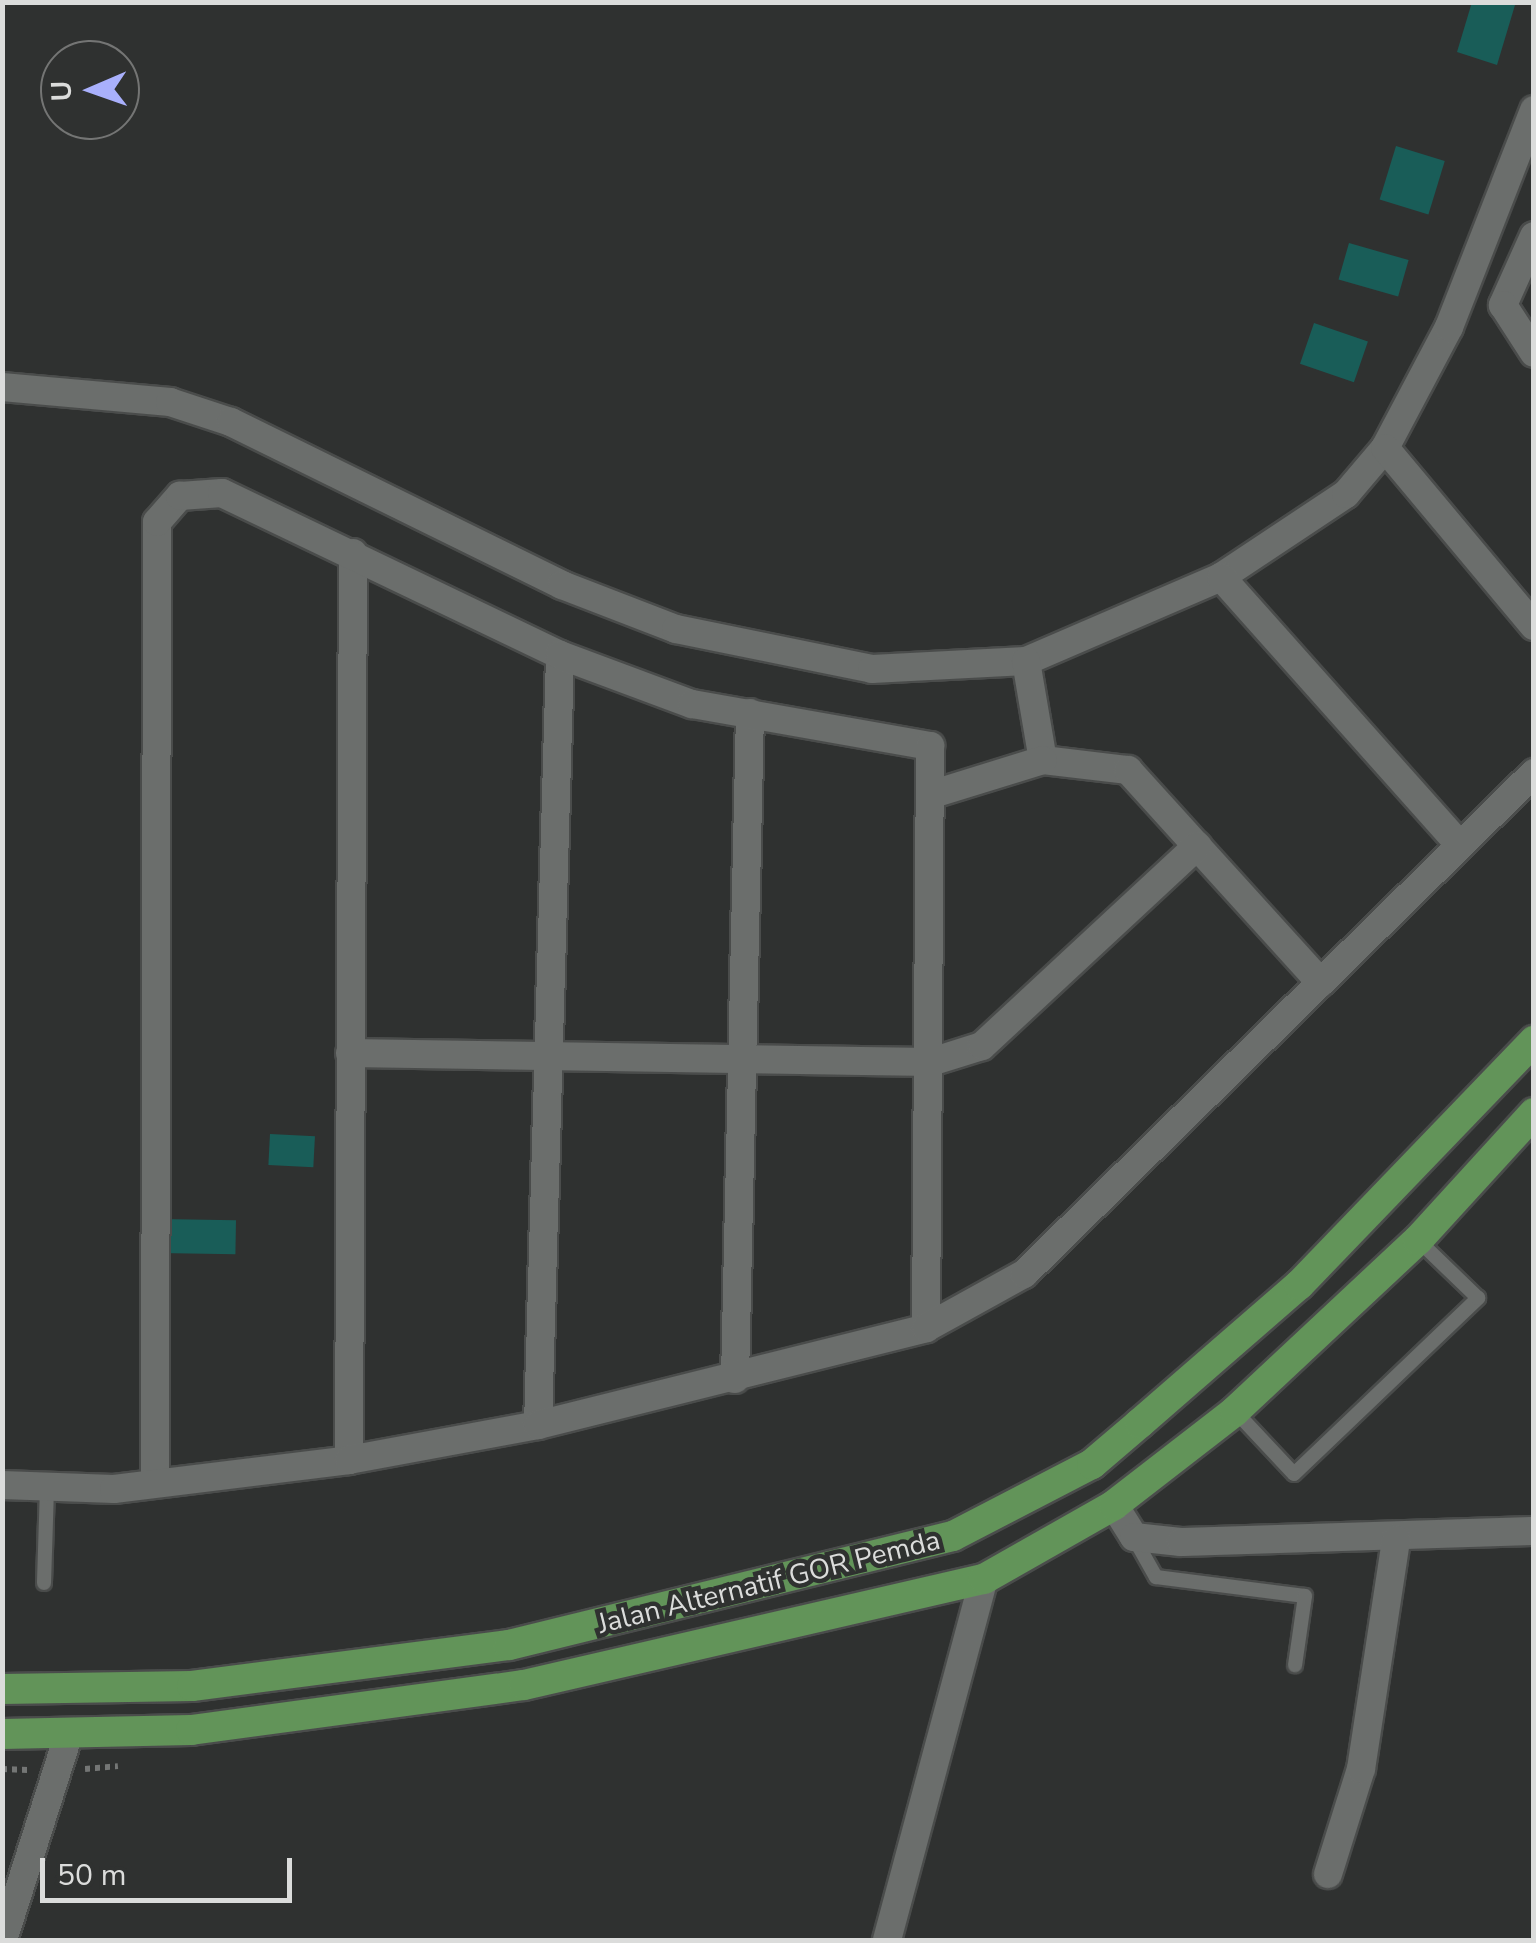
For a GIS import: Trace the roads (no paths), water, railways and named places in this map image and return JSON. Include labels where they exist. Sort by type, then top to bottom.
[{"type":"main road","name":"Jalan Alternatif GOR Pemda","points":[[2,1689],[192,1686],[509,1645],[954,1536],[1092,1464],[1299,1285],[1534,1042]]},
{"type":"main road","name":"Jalan Alternatif GOR Pemda","points":[[2,1734],[68,1736],[191,1730],[524,1685],[984,1579],[1114,1505],[1236,1411],[1418,1240],[1534,1113]]},
{"type":"street","points":[[2,387],[170,402],[231,422],[562,585],[676,629],[872,669],[1026,661],[1221,577],[1346,494],[1385,448],[1449,326],[1534,110]]},
{"type":"street","points":[[1534,236],[1503,305],[1534,352]]},
{"type":"street","points":[[1385,448],[1534,626]]},
{"type":"street","points":[[155,1482],[157,522],[180,496],[222,493],[560,655],[692,704],[930,746],[931,1062],[926,1328]]},
{"type":"street","points":[[349,1460],[353,553]]},
{"type":"street","points":[[1221,577],[1459,844]]},
{"type":"street","points":[[538,1425],[560,655]]},
{"type":"street","points":[[1026,661],[1043,760]]},
{"type":"street","points":[[735,1379],[750,713]]},
{"type":"street","points":[[930,795],[1043,760],[1128,770],[1320,983]]},
{"type":"street","points":[[2,1484],[47,1490],[349,1460],[538,1425],[735,1379],[926,1328],[1024,1274],[1534,773]]},
{"type":"street","points":[[350,1053],[551,1060],[931,1062],[982,1046],[1197,846]]},
{"type":"street","points":[[1114,1505],[1134,1537],[1396,1540],[1534,1531]]},
{"type":"street","points":[[1328,1874],[1361,1769],[1396,1540]]},
{"type":"street","points":[[887,1940],[984,1579]]},
{"type":"street","points":[[3,1940],[68,1736]]},
{"type":"lane","points":[[1236,1411],[1294,1474],[1478,1298],[1418,1240]]},
{"type":"lane","points":[[44,1584],[47,1490]]},
{"type":"lane","points":[[1134,1537],[1156,1577],[1304,1596],[1295,1664]]}]
